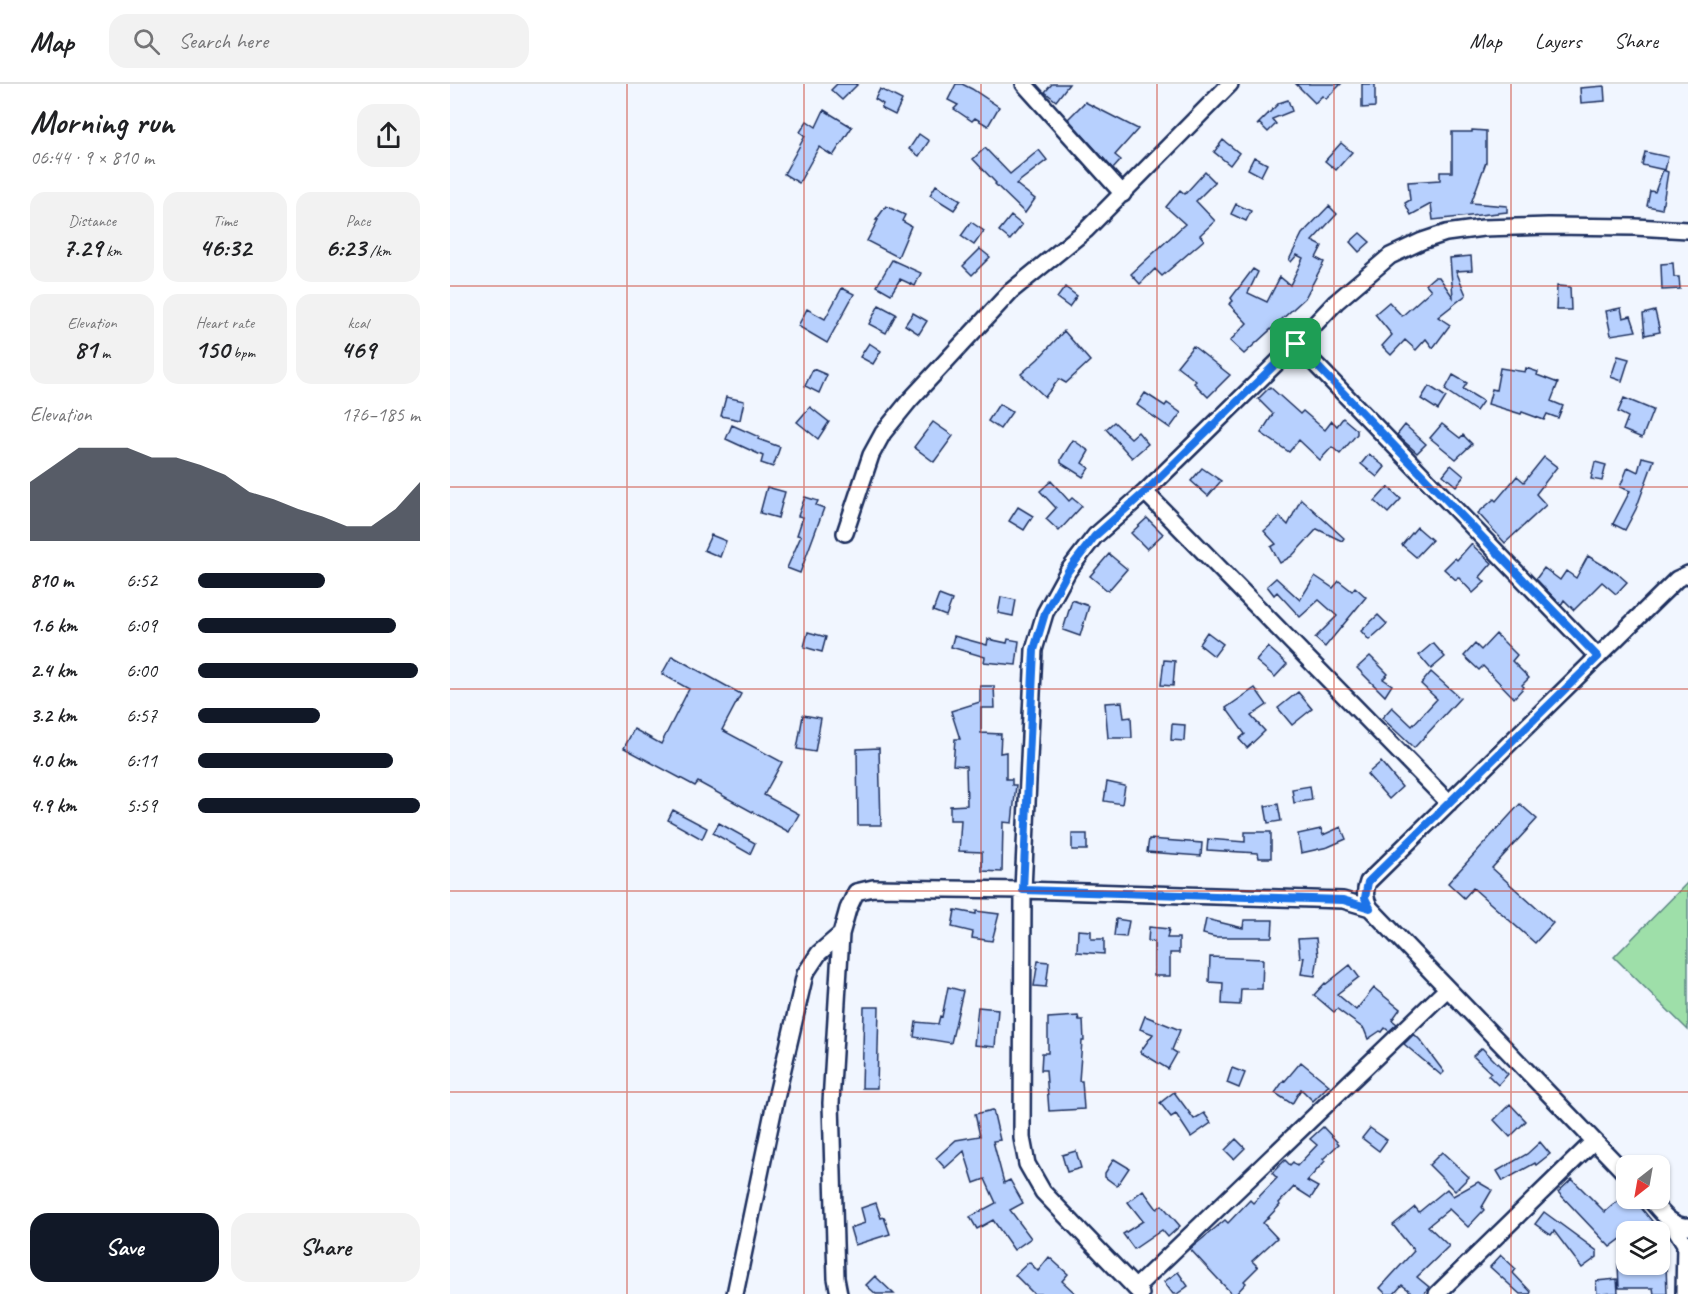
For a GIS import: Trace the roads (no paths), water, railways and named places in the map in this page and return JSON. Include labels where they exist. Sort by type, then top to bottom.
[{"type":"street","points":[[1024,84],[1123,194]]},
{"type":"street","points":[[845,533],[872,455],[883,434],[909,402],[1011,291],[1086,230],[1230,84]]},
{"type":"street","points":[[1448,989],[1138,1291],[1043,1192],[1027,1164],[1023,1138],[1023,890],[1034,650],[1045,613],[1068,571],[1095,536],[1145,492],[1336,302],[1390,256],[1446,233],[1483,228],[1548,226],[1688,230]]},
{"type":"street","points":[[1296,344],[1598,657]]},
{"type":"street","points":[[1145,492],[1449,803]]},
{"type":"street","points":[[1343,900],[1368,882],[1682,577],[1688,561]]},
{"type":"street","points":[[1368,882],[1365,898],[1370,908],[1616,1164]]},
{"type":"street","points":[[839,1294],[836,1278],[831,1103],[841,933],[856,892],[873,888],[1023,890],[1343,900],[1370,908]]},
{"type":"street","points":[[735,1294],[774,1107],[805,974],[819,953],[841,933]]},
{"type":"street","points":[[1437,1294],[1594,1141]]},
{"type":"street","points":[[1659,1209],[1687,1241],[1684,1294]]},
{"type":"street","points":[[1671,1222],[1680,1227],[1688,1226]]}]
